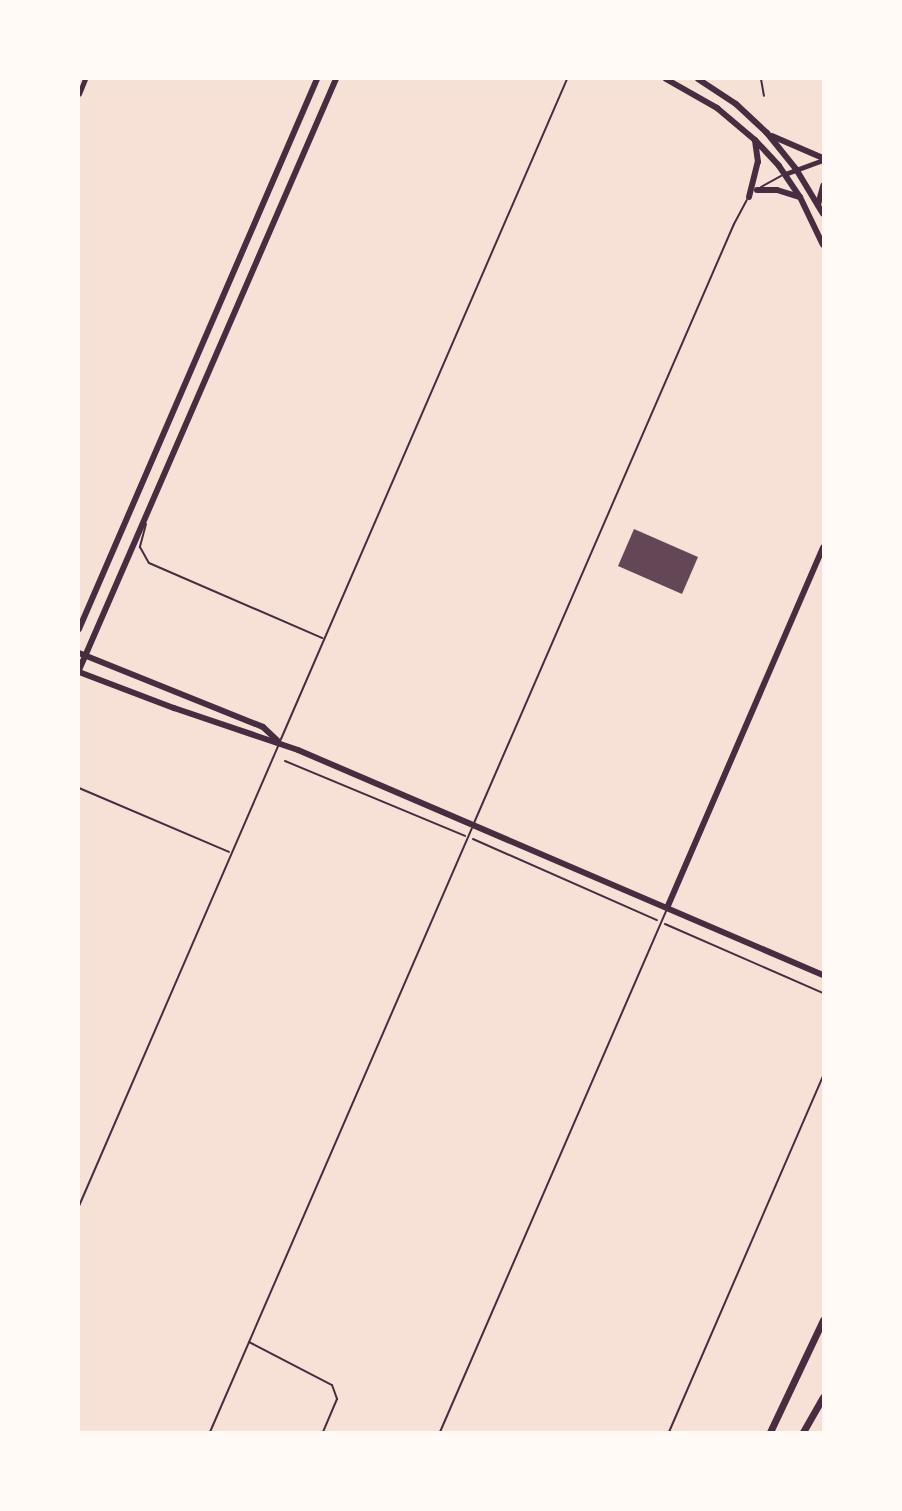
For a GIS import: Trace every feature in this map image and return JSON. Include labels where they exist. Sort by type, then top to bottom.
[{"type":"highway","points":[[770,1432],[823,1320]]},
{"type":"highway","points":[[803,1432],[823,1397]]},
{"type":"main road","points":[[79,629],[317,79]]},
{"type":"main road","points":[[335,79],[162,476],[81,654],[79,671],[188,713],[259,738],[279,742],[823,975]]},
{"type":"main road","points":[[666,79],[717,108],[755,140],[785,174],[800,197],[823,245]]},
{"type":"main road","points":[[698,79],[736,104],[767,134],[796,169],[823,215]]},
{"type":"main road","points":[[767,134],[823,159]]},
{"type":"main road","points":[[750,197],[758,162],[755,140]]},
{"type":"main road","points":[[818,205],[823,186]]},
{"type":"main road","points":[[757,190],[777,190],[800,197]]},
{"type":"main road","points":[[667,908],[823,547]]},
{"type":"main road","points":[[81,654],[192,701],[263,727],[279,742]]},
{"type":"main road","points":[[188,713],[192,701]]},
{"type":"street","points":[[79,94],[85,79]]},
{"type":"street","points":[[785,174],[823,159]]},
{"type":"lane","points":[[79,1206],[567,79]]},
{"type":"lane","points":[[761,79],[764,96]]},
{"type":"lane","points":[[210,1432],[728,237],[750,197],[785,174]]},
{"type":"lane","points":[[162,476],[140,543],[145,560],[323,638]]},
{"type":"lane","points":[[79,788],[231,853]]},
{"type":"lane","points":[[440,1432],[667,908]]},
{"type":"lane","points":[[669,1432],[823,1076]]},
{"type":"lane","points":[[249,1342],[332,1385],[337,1399],[323,1432]]},
{"type":"path","points":[[285,761],[468,837],[823,993]]},
{"type":"building","points":[[634,529],[698,557],[682,594],[618,566]]}]
